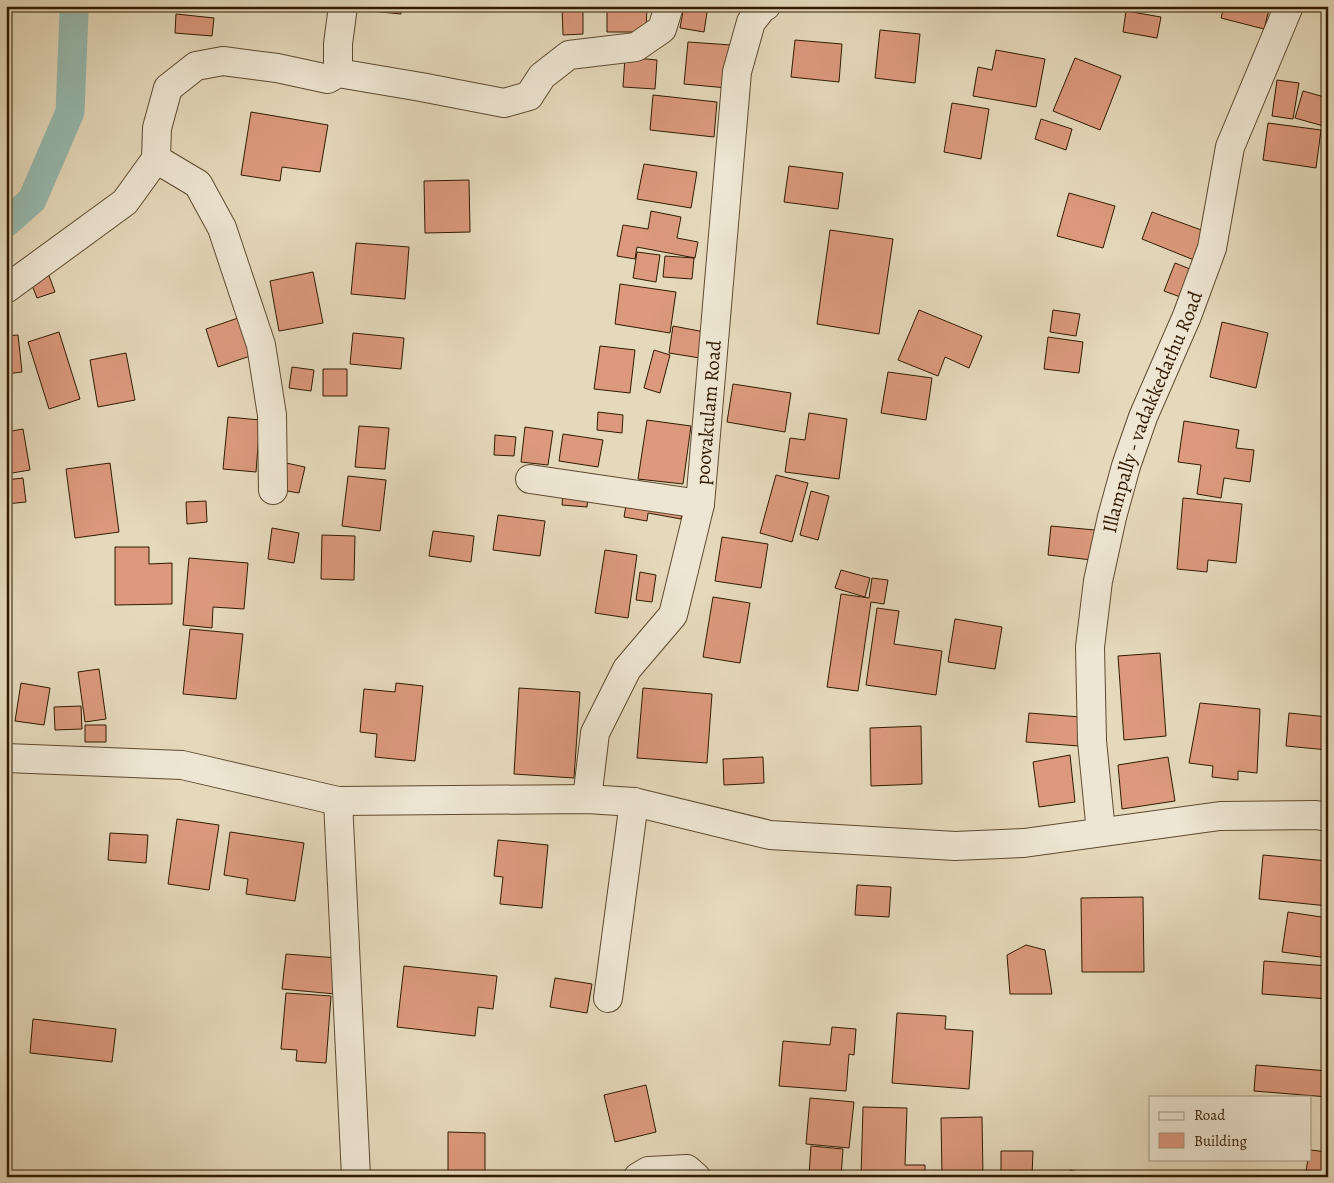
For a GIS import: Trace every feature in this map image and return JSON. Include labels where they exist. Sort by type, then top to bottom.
[{"type":"street","points":[[338,73],[338,44],[342,6]]},
{"type":"street","points":[[6,290],[125,202],[156,159],[157,128],[168,88],[196,66],[223,61],[277,68],[328,79],[338,73],[421,86],[504,103],[529,96],[542,76],[569,55],[636,47],[662,29],[669,6]]},
{"type":"street","name":"poovakulam Road","points":[[587,799],[595,733],[627,669],[674,615],[700,504],[737,72],[751,22],[765,6]]},
{"type":"street","name":"Illampally - vadakkedathu Road","points":[[1101,832],[1092,741],[1090,647],[1098,581],[1112,517],[1126,466],[1143,417],[1186,316],[1212,248],[1230,147],[1289,6]]},
{"type":"street","points":[[156,159],[198,184],[222,228],[261,345],[272,416],[273,490]]},
{"type":"street","points":[[530,479],[700,504]]},
{"type":"street","points":[[6,758],[182,766],[338,801],[587,799],[634,802],[770,835],[955,846],[1024,843],[1220,816],[1316,815],[1328,817]]},
{"type":"street","points":[[338,801],[356,1177]]},
{"type":"street","points":[[608,998],[634,802]]},
{"type":"street","points":[[638,1177],[648,1171],[687,1169],[696,1177]]},
{"type":"building","points":[[361,6],[401,6],[401,14],[360,10]]},
{"type":"building","points":[[562,6],[583,6],[583,34],[563,35]]},
{"type":"building","points":[[607,6],[647,6],[646,32],[607,32]]},
{"type":"building","points":[[684,6],[708,6],[704,32],[680,28]]},
{"type":"building","points":[[1224,6],[1270,6],[1264,29],[1221,18]]},
{"type":"building","points":[[1126,11],[1161,17],[1157,38],[1123,32]]},
{"type":"building","points":[[176,14],[214,18],[212,36],[175,33]]},
{"type":"building","points":[[880,30],[920,34],[915,83],[875,78]]},
{"type":"building","points":[[795,40],[842,44],[839,82],[791,77]]},
{"type":"building","points":[[688,42],[731,45],[727,88],[684,84]]},
{"type":"building","points":[[996,50],[1045,59],[1036,107],[973,96],[978,67],[992,70]]},
{"type":"building","points":[[625,57],[657,60],[655,89],[623,87]]},
{"type":"building","points":[[1075,58],[1121,76],[1100,130],[1053,111]]},
{"type":"building","points":[[1277,80],[1299,83],[1293,119],[1272,116]]},
{"type":"building","points":[[1303,91],[1328,98],[1327,127],[1295,118]]},
{"type":"building","points":[[653,95],[717,102],[714,137],[650,130]]},
{"type":"building","points":[[952,103],[989,109],[981,159],[944,152]]},
{"type":"building","points":[[251,112],[328,125],[320,172],[282,167],[280,181],[241,175]]},
{"type":"building","points":[[1041,119],[1072,129],[1066,150],[1035,139]]},
{"type":"building","points":[[1268,123],[1321,130],[1316,168],[1263,160]]},
{"type":"building","points":[[644,164],[697,172],[691,208],[637,199]]},
{"type":"building","points":[[789,166],[843,173],[838,209],[784,202]]},
{"type":"building","points":[[469,180],[470,232],[425,233],[424,181]]},
{"type":"building","points":[[1069,193],[1115,206],[1103,248],[1057,236]]},
{"type":"building","points":[[651,211],[681,217],[677,238],[698,242],[695,258],[637,247],[635,259],[617,256],[623,225],[648,229]]},
{"type":"building","points":[[1152,212],[1204,231],[1194,260],[1142,239]]},
{"type":"building","points":[[1328,212],[1328,244],[1324,244],[1323,213]]},
{"type":"building","points":[[830,230],[893,239],[879,334],[817,324]]},
{"type":"building","points":[[356,243],[409,247],[405,299],[351,294]]},
{"type":"building","points":[[637,252],[660,255],[656,282],[633,278]]},
{"type":"building","points":[[665,256],[694,258],[692,279],[663,277]]},
{"type":"building","points":[[1175,263],[1205,275],[1194,302],[1164,291]]},
{"type":"building","points":[[313,272],[323,323],[279,331],[270,281]]},
{"type":"building","points":[[48,273],[55,292],[37,298],[30,280]]},
{"type":"building","points":[[620,284],[676,292],[670,333],[615,324]]},
{"type":"building","points":[[919,310],[982,336],[969,368],[945,357],[938,376],[898,360]]},
{"type":"building","points":[[1053,310],[1080,314],[1076,336],[1050,332]]},
{"type":"building","points":[[241,317],[253,355],[218,367],[206,329]]},
{"type":"building","points":[[1222,322],[1268,333],[1256,388],[1210,377]]},
{"type":"building","points":[[673,326],[705,332],[700,358],[669,353]]},
{"type":"building","points":[[59,332],[80,399],[49,409],[28,342]]},
{"type":"building","points":[[353,333],[404,338],[401,369],[350,364]]},
{"type":"building","points":[[18,335],[22,372],[6,374],[6,336]]},
{"type":"building","points":[[1048,337],[1083,342],[1079,373],[1044,369]]},
{"type":"building","points":[[600,346],[635,350],[630,393],[594,389]]},
{"type":"building","points":[[654,350],[670,355],[660,393],[644,388]]},
{"type":"building","points":[[126,353],[135,400],[98,407],[90,360]]},
{"type":"building","points":[[292,367],[314,370],[311,391],[289,388]]},
{"type":"building","points":[[323,369],[347,369],[347,396],[323,396]]},
{"type":"building","points":[[888,372],[932,378],[926,420],[881,413]]},
{"type":"building","points":[[733,384],[791,393],[785,432],[727,422]]},
{"type":"building","points":[[598,412],[623,415],[622,433],[597,430]]},
{"type":"building","points":[[809,413],[847,419],[839,479],[785,472],[790,438],[805,440]]},
{"type":"building","points":[[228,417],[260,420],[256,472],[223,469]]},
{"type":"building","points":[[647,420],[691,426],[683,484],[638,479]]},
{"type":"building","points":[[1184,421],[1239,430],[1236,448],[1254,450],[1250,482],[1224,478],[1221,498],[1197,494],[1201,465],[1178,462]]},
{"type":"building","points":[[359,426],[389,428],[385,469],[355,467]]},
{"type":"building","points":[[525,427],[553,431],[548,465],[521,462]]},
{"type":"building","points":[[23,429],[30,470],[6,474],[6,432]]},
{"type":"building","points":[[563,434],[603,440],[598,467],[559,461]]},
{"type":"building","points":[[495,435],[516,437],[514,456],[494,455]]},
{"type":"building","points":[[110,463],[119,532],[75,538],[66,469]]},
{"type":"building","points":[[286,463],[305,467],[299,493],[281,490]]},
{"type":"building","points":[[776,475],[808,483],[792,542],[760,533]]},
{"type":"building","points":[[348,476],[386,480],[380,531],[342,526]]},
{"type":"building","points":[[23,478],[26,502],[6,504],[6,480]]},
{"type":"building","points":[[564,479],[589,481],[587,507],[562,505]]},
{"type":"building","points":[[629,488],[685,499],[681,519],[648,513],[647,521],[624,517]]},
{"type":"building","points":[[811,491],[829,496],[818,540],[800,535]]},
{"type":"building","points":[[1183,498],[1242,504],[1236,563],[1208,560],[1207,572],[1177,569]]},
{"type":"building","points":[[206,501],[207,522],[187,524],[186,502]]},
{"type":"building","points":[[498,515],[545,521],[540,556],[493,550]]},
{"type":"building","points":[[1051,526],[1095,530],[1092,560],[1048,555]]},
{"type":"building","points":[[272,528],[299,533],[294,563],[268,559]]},
{"type":"building","points":[[433,531],[474,536],[471,562],[429,556]]},
{"type":"building","points":[[322,535],[355,536],[354,580],[321,579]]},
{"type":"building","points":[[722,537],[768,544],[761,588],[715,581]]},
{"type":"building","points":[[115,547],[149,547],[149,564],[172,563],[172,604],[115,605]]},
{"type":"building","points":[[605,550],[637,555],[628,618],[595,613]]},
{"type":"building","points":[[189,558],[248,563],[244,609],[213,607],[212,628],[183,625]]},
{"type":"building","points":[[841,570],[870,578],[865,597],[835,588]]},
{"type":"building","points":[[640,572],[656,575],[652,602],[636,600]]},
{"type":"building","points":[[872,578],[888,580],[884,604],[871,602],[858,691],[827,687],[841,594],[869,598]]},
{"type":"building","points":[[713,597],[750,603],[740,663],[703,657]]},
{"type":"building","points":[[877,608],[899,611],[894,644],[942,651],[936,695],[866,685]]},
{"type":"building","points":[[955,619],[1002,627],[995,669],[948,662]]},
{"type":"building","points":[[190,629],[243,634],[236,699],[183,694]]},
{"type":"building","points":[[1160,653],[1166,736],[1124,740],[1118,656]]},
{"type":"building","points":[[99,669],[106,719],[85,722],[78,672]]},
{"type":"building","points":[[21,683],[50,688],[44,725],[15,721]]},
{"type":"building","points":[[396,683],[423,686],[415,761],[375,757],[377,734],[360,732],[364,689],[395,692]]},
{"type":"building","points":[[519,688],[580,692],[574,778],[514,774]]},
{"type":"building","points":[[643,688],[712,694],[707,763],[637,758]]},
{"type":"building","points":[[1200,703],[1260,709],[1257,773],[1238,771],[1238,780],[1212,777],[1213,766],[1189,763]]},
{"type":"building","points":[[81,706],[82,729],[55,730],[54,707]]},
{"type":"building","points":[[1029,713],[1081,717],[1079,746],[1026,742]]},
{"type":"building","points":[[1289,713],[1328,717],[1328,750],[1286,746]]},
{"type":"building","points":[[85,725],[106,725],[106,742],[85,742]]},
{"type":"building","points":[[921,726],[922,784],[871,786],[870,728]]},
{"type":"building","points":[[1070,755],[1075,802],[1039,807],[1033,762]]},
{"type":"building","points":[[763,757],[764,783],[724,785],[723,759]]},
{"type":"building","points":[[1168,757],[1175,801],[1122,809],[1118,765]]},
{"type":"building","points":[[177,819],[219,825],[209,890],[168,884]]},
{"type":"building","points":[[230,832],[304,843],[295,901],[246,894],[248,879],[224,875]]},
{"type":"building","points":[[110,833],[148,835],[146,863],[108,860]]},
{"type":"building","points":[[498,840],[548,845],[542,908],[500,904],[503,877],[494,876]]},
{"type":"building","points":[[1263,855],[1328,861],[1328,906],[1259,899]]},
{"type":"building","points":[[857,885],[891,887],[889,917],[855,915]]},
{"type":"building","points":[[1143,897],[1144,972],[1082,972],[1081,898]]},
{"type":"building","points":[[1288,912],[1328,918],[1328,958],[1282,952]]},
{"type":"building","points":[[1026,945],[1045,950],[1052,994],[1010,994],[1007,955]]},
{"type":"building","points":[[286,954],[338,958],[335,994],[282,989]]},
{"type":"building","points":[[1264,961],[1328,966],[1328,999],[1262,994]]},
{"type":"building","points":[[404,966],[497,976],[493,1009],[478,1007],[475,1036],[397,1027]]},
{"type":"building","points":[[555,978],[592,984],[587,1013],[550,1007]]},
{"type":"building","points":[[286,993],[331,996],[326,1063],[296,1061],[297,1050],[281,1049]]},
{"type":"building","points":[[897,1013],[946,1016],[945,1029],[973,1031],[969,1089],[892,1083]]},
{"type":"building","points":[[33,1019],[116,1029],[112,1062],[30,1053]]},
{"type":"building","points":[[832,1027],[856,1029],[854,1055],[849,1054],[846,1091],[779,1086],[783,1041],[830,1045]]},
{"type":"building","points":[[1256,1065],[1328,1071],[1328,1097],[1254,1091]]},
{"type":"building","points":[[646,1085],[656,1132],[615,1142],[604,1095]]},
{"type":"building","points":[[810,1098],[854,1102],[849,1148],[806,1144]]},
{"type":"building","points":[[863,1107],[907,1108],[905,1165],[925,1165],[925,1177],[861,1177]]},
{"type":"building","points":[[982,1117],[983,1177],[942,1177],[941,1118]]},
{"type":"building","points":[[448,1132],[485,1133],[485,1177],[448,1177]]},
{"type":"building","points":[[811,1146],[843,1149],[841,1177],[809,1175]]},
{"type":"building","points":[[1312,1150],[1328,1152],[1328,1174],[1306,1171],[1308,1160],[1312,1160]]},
{"type":"building","points":[[1001,1151],[1033,1151],[1032,1177],[1001,1177]]},
{"type":"building","points":[[1070,1170],[1101,1177],[1068,1177]]},
{"type":"waterway","points":[[6,223],[32,200],[70,112],[74,13],[72,6]]}]
